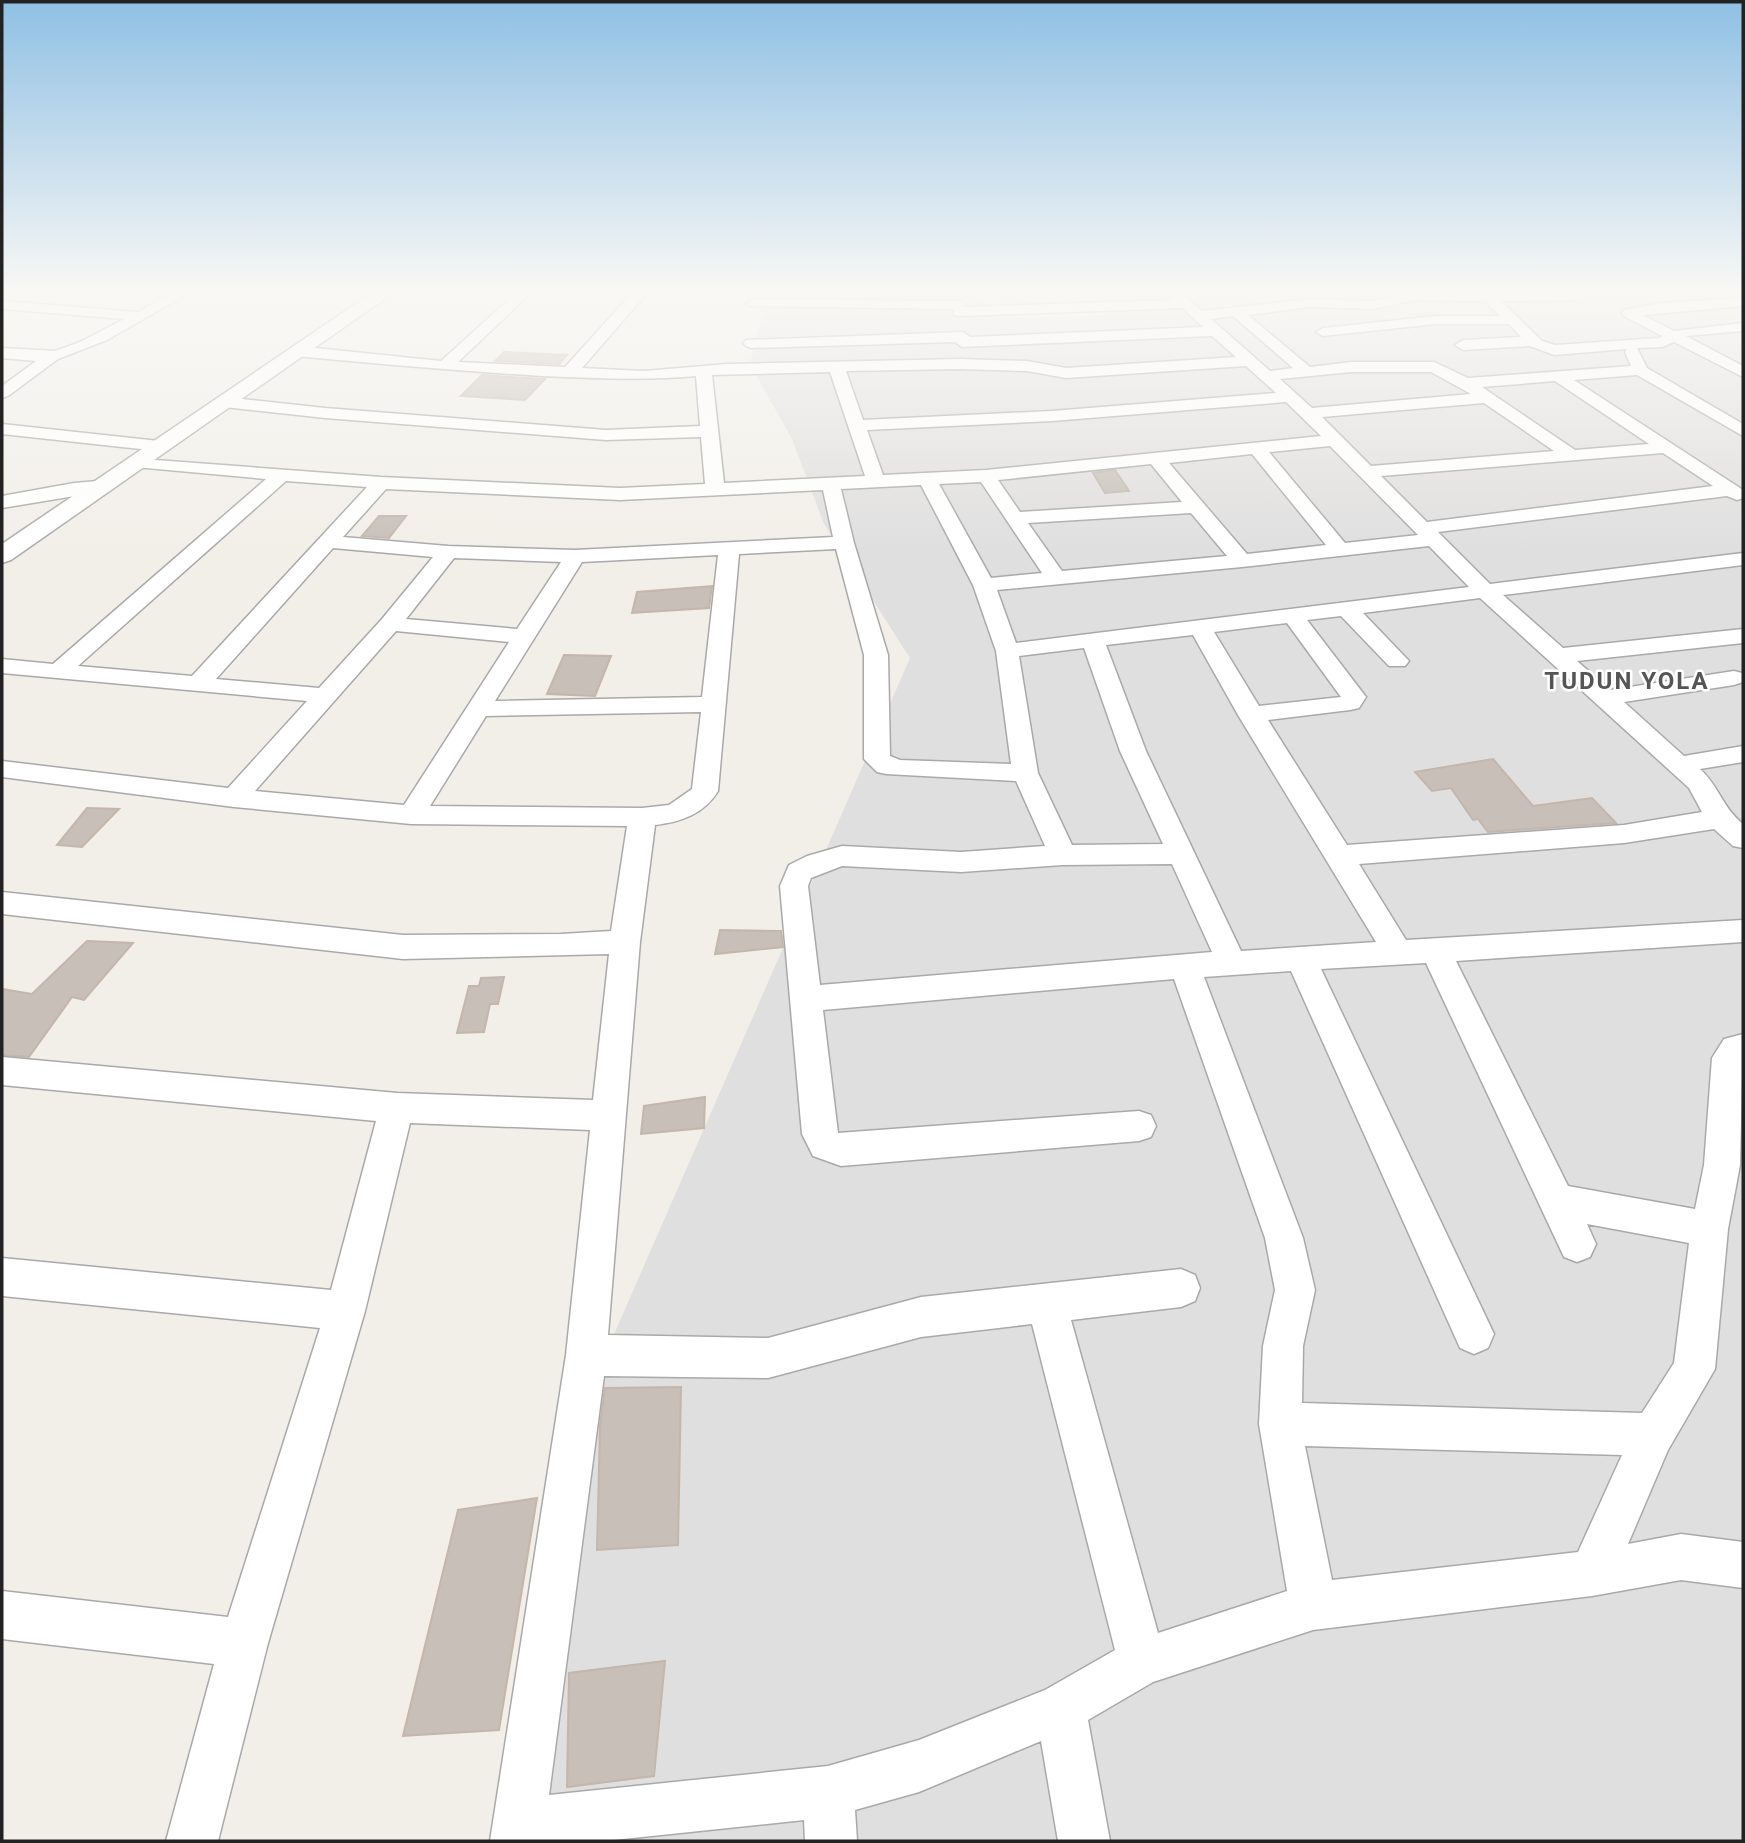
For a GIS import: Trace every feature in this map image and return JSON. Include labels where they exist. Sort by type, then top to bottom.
[{"type":"street","points":[[2,393],[21,379]]},
{"type":"street","points":[[2,555],[256,379]]},
{"type":"street","points":[[706,379],[715,491]]},
{"type":"street","points":[[841,379],[876,482]]},
{"type":"street","points":[[1269,379],[1308,414],[1487,593],[1699,783],[1718,819],[1743,839]]},
{"type":"street","points":[[1458,379],[1569,454]]},
{"type":"street","points":[[1466,383],[1528,379]]},
{"type":"street","points":[[1562,379],[1737,494]]},
{"type":"street","points":[[1655,379],[1743,431]]},
{"type":"street","points":[[857,425],[1052,416],[1290,397]]},
{"type":"street","points":[[1308,414],[1485,398]]},
{"type":"street","points":[[224,402],[325,413],[606,435],[711,430]]},
{"type":"street","points":[[2,429],[159,446]]},
{"type":"street","points":[[135,462],[279,477],[381,484],[620,494],[986,476],[1334,440]]},
{"type":"street","points":[[1366,472],[1663,447]]},
{"type":"street","points":[[1256,448],[1309,509],[1340,550]]},
{"type":"street","points":[[1155,458],[1242,561]]},
{"type":"street","points":[[986,476],[1055,577]]},
{"type":"street","points":[[57,672],[279,477]]},
{"type":"street","points":[[926,477],[984,585],[1007,650],[1025,773],[1063,855]]},
{"type":"street","points":[[196,686],[381,484]]},
{"type":"street","points":[[831,485],[844,543],[876,654],[877,759],[886,766],[900,768],[1025,773]]},
{"type":"street","points":[[2,502],[29,500],[76,486],[97,487]]},
{"type":"street","points":[[984,585],[1340,550],[1428,534],[1737,494]]},
{"type":"street","points":[[1014,518],[1196,507]]},
{"type":"street","points":[[330,542],[448,552],[575,556],[729,551],[844,543]]},
{"type":"street","points":[[2,769],[234,798],[411,815],[642,817],[678,813],[694,805],[705,791],[729,551]]},
{"type":"street","points":[[234,798],[390,624],[448,552]]},
{"type":"street","points":[[411,815],[575,556]]},
{"type":"street","points":[[1007,650],[1487,593],[1743,559]]},
{"type":"street","points":[[1348,610],[1398,661]]},
{"type":"street","points":[[1250,715],[1350,704],[1354,697],[1293,616]]},
{"type":"street","points":[[390,624],[526,636]]},
{"type":"street","points":[[1200,628],[1250,715],[1341,855],[1398,953]]},
{"type":"street","points":[[1557,656],[1743,636]]},
{"type":"street","points":[[1093,640],[1133,751],[1232,963]]},
{"type":"street","points":[[1690,643],[1739,681]]},
{"type":"street","points":[[2,666],[326,696]]},
{"type":"street","points":[[1605,698],[1739,681]]},
{"type":"street","points":[[478,709],[715,704]]},
{"type":"street","points":[[1678,765],[1743,754]]},
{"type":"street","points":[[642,817],[625,942],[586,1355],[517,1833],[828,1791],[919,1766],[1061,1707],[1142,1662],[1313,1606],[1592,1573],[1681,1557],[1743,1565]]},
{"type":"street","points":[[1341,855],[1624,834],[1718,819]]},
{"type":"street","points":[[1139,1126],[841,1150],[826,1145],[820,1134],[794,886],[799,872],[807,867],[842,856],[961,862],[1063,855],[1180,854]]},
{"type":"street","points":[[2,903],[403,947],[561,946],[625,942]]},
{"type":"street","points":[[806,999],[1185,966],[1743,931]]},
{"type":"street","points":[[1436,950],[1577,1244]]},
{"type":"street","points":[[1301,959],[1475,1334]]},
{"type":"street","points":[[1185,966],[1284,1238],[1295,1290],[1283,1346],[1280,1423],[1313,1606]]},
{"type":"street","points":[[1592,1573],[1653,1435],[1694,1369],[1709,1229],[1722,1165],[1728,1058],[1736,1049],[1743,1047]]},
{"type":"street","points":[[2,1071],[397,1108],[610,1116]]},
{"type":"street","points":[[192,1841],[244,1643],[345,1311],[397,1108]]},
{"type":"street","points":[[1556,1201],[1709,1229]]},
{"type":"street","points":[[2,1277],[345,1311]]},
{"type":"street","points":[[586,1355],[768,1358],[921,1317],[1181,1288]]},
{"type":"street","points":[[1047,1305],[1142,1662]]},
{"type":"street","points":[[1280,1423],[1653,1435]]},
{"type":"street","points":[[2,1615],[244,1643]]},
{"type":"street","points":[[1061,1707],[1084,1841]]},
{"type":"street","points":[[828,1791],[831,1841]]},
{"type":"shaded area","points":[[758,379],[1743,379],[1743,1841],[520,1841],[562,1453],[910,658],[824,524],[792,439]]},
{"type":"building","points":[[478,379],[545,379],[525,400],[461,396]]},
{"type":"building","points":[[1115,470],[1129,491],[1105,493],[1093,473]]},
{"type":"building","points":[[379,516],[406,516],[389,538],[362,536]]},
{"type":"building","points":[[712,586],[709,608],[632,613],[637,592]]},
{"type":"building","points":[[564,655],[611,656],[595,696],[547,694]]},
{"type":"building","points":[[1493,759],[1533,806],[1592,798],[1616,823],[1488,832],[1478,819],[1473,820],[1451,788],[1432,791],[1415,772]]},
{"type":"building","points":[[87,808],[119,809],[82,847],[57,845]]},
{"type":"building","points":[[720,930],[781,931],[783,947],[715,954]]},
{"type":"building","points":[[87,941],[133,943],[84,1000],[72,997],[29,1057],[2,1055],[2,989],[32,994]]},
{"type":"building","points":[[504,977],[498,1004],[490,1004],[484,1032],[457,1033],[469,986],[479,986],[481,978]]},
{"type":"building","points":[[705,1097],[704,1128],[641,1134],[644,1106]]},
{"type":"building","points":[[681,1387],[678,1545],[597,1550],[600,1426],[605,1388]]},
{"type":"building","points":[[537,1498],[499,1730],[403,1736],[458,1510]]},
{"type":"building","points":[[665,1661],[654,1776],[567,1787],[569,1673]]},
{"type":"district","name":"TUDUN YOLA","points":[[1627,681]]}]
